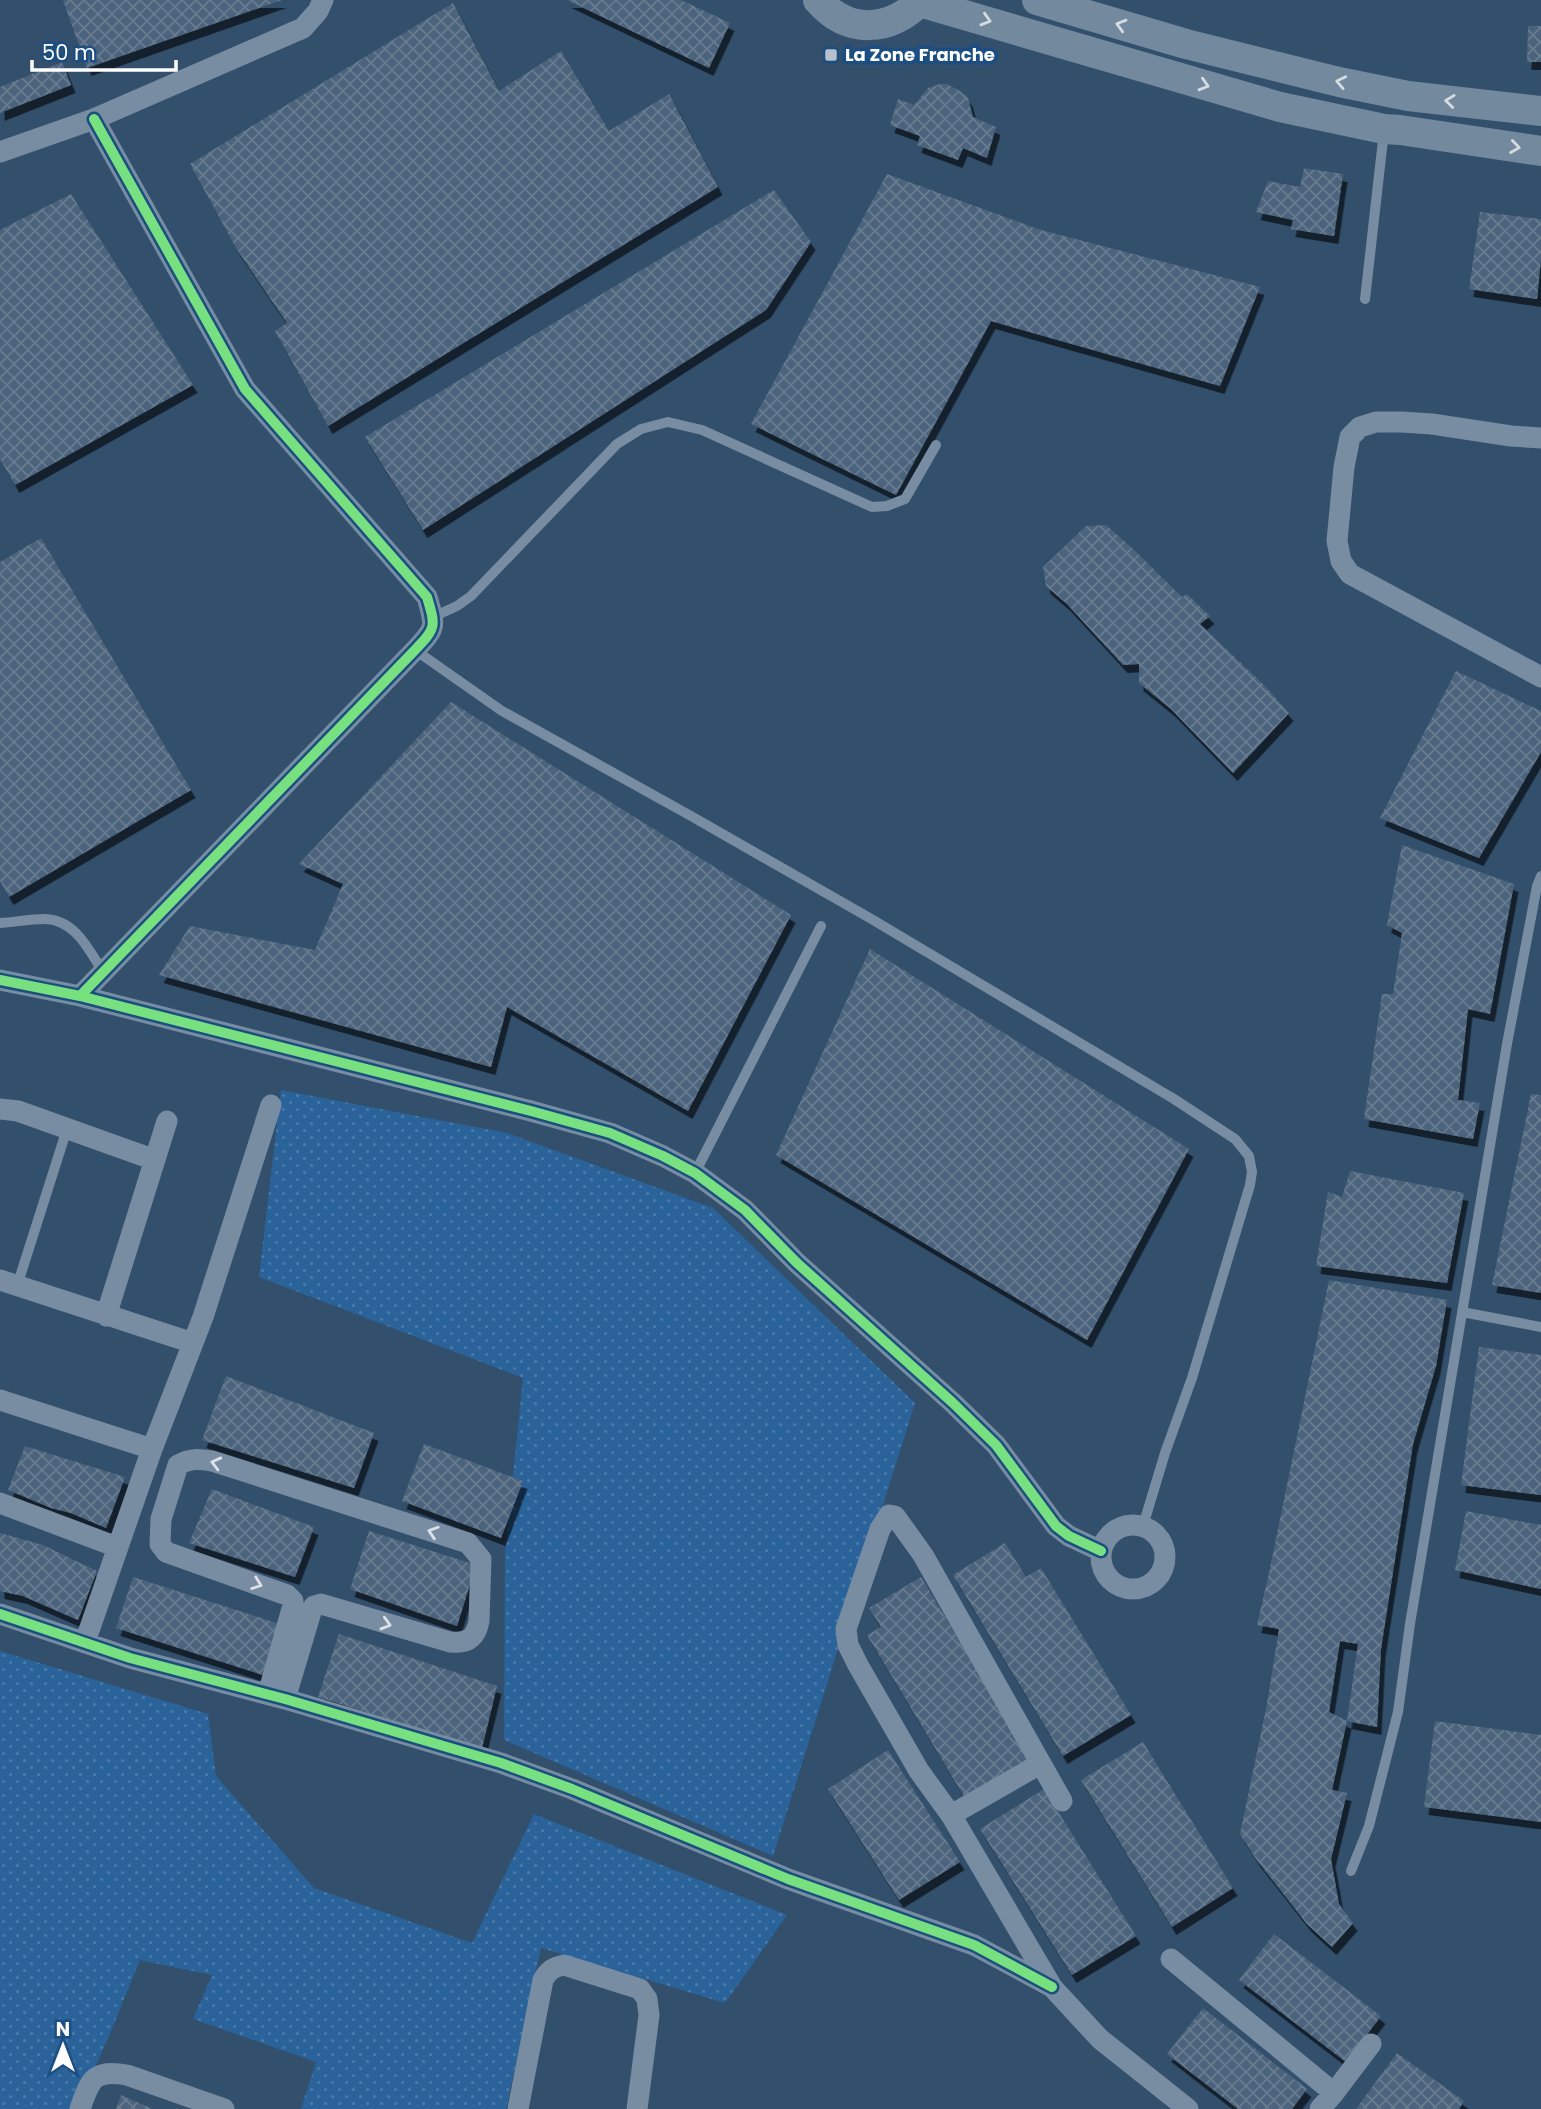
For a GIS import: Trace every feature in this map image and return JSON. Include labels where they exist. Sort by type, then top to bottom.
[{"type":"street","points":[[0,152],[94,119],[303,28],[318,11],[323,0]]},
{"type":"street","points":[[818,0],[825,9],[844,21],[866,26],[888,23],[909,13],[921,1],[1280,107],[1384,129],[1541,151]]},
{"type":"street","points":[[1037,0],[1186,44],[1339,82],[1408,96],[1541,111]]},
{"type":"street","points":[[1482,143],[1487,106]]},
{"type":"street","points":[[80,996],[431,633],[433,617],[427,597],[244,389],[94,119]]},
{"type":"street","points":[[1541,438],[1412,422],[1376,422],[1360,427],[1350,437],[1344,467],[1337,541],[1341,561],[1350,574],[1541,677]]},
{"type":"street","points":[[0,980],[80,996],[610,1133],[695,1173],[745,1210],[797,1263],[953,1403],[996,1445],[1056,1525],[1069,1536],[1101,1551]]},
{"type":"street","points":[[85,1642],[152,1449],[203,1317],[271,1105]]},
{"type":"street","points":[[0,1110],[18,1111],[155,1160]]},
{"type":"street","points":[[106,1316],[167,1121]]},
{"type":"street","points":[[9,1283],[193,1343]]},
{"type":"street","points":[[0,1400],[152,1449]]},
{"type":"street","points":[[186,1460],[212,1461],[468,1543],[481,1559],[478,1628],[462,1643],[450,1642],[321,1604],[314,1606],[311,1612],[276,1696],[293,1601],[287,1595],[166,1552],[160,1544],[161,1518],[178,1465],[186,1460]]},
{"type":"street","points":[[0,1503],[117,1547]]},
{"type":"street","points":[[1062,1801],[923,1555],[895,1516],[889,1515],[880,1529],[851,1612],[846,1629],[848,1645],[919,1771],[951,1815],[1052,1987],[1100,2039],[1188,2109]]},
{"type":"street","points":[[1134,1524],[1143,1525],[1158,1536],[1165,1553],[1162,1571],[1150,1584],[1132,1589],[1114,1583],[1103,1569],[1101,1551],[1103,1542],[1116,1529],[1134,1524]]},
{"type":"street","points":[[0,1614],[130,1657],[276,1696],[501,1763],[572,1789],[788,1879],[974,1945],[1052,1987]]},
{"type":"street","points":[[951,1815],[1040,1764]]},
{"type":"street","points":[[1171,1959],[1327,2101],[1371,2045]]},
{"type":"street","points":[[519,2109],[543,1980],[555,1967],[564,1965],[639,1989],[647,1999],[649,2015],[637,2109]]},
{"type":"street","points":[[80,2109],[87,2087],[94,2078],[102,2073],[113,2072],[224,2109]]},
{"type":"lane","points":[[1365,299],[1384,129]]},
{"type":"lane","points":[[433,617],[471,596],[617,444],[640,429],[667,422],[702,430],[872,507],[887,506],[905,499],[936,445]]},
{"type":"lane","points":[[415,650],[502,711],[868,917],[1235,1139],[1249,1156],[1251,1185],[1192,1378],[1143,1525]]},
{"type":"lane","points":[[1351,1871],[1369,1826],[1398,1712],[1410,1624],[1523,954],[1541,876]]},
{"type":"lane","points":[[0,923],[45,919],[61,922],[76,932],[103,972]]},
{"type":"lane","points":[[695,1173],[821,926]]},
{"type":"lane","points":[[9,1283],[67,1129]]},
{"type":"lane","points":[[1462,1312],[1541,1327]]},
{"type":"shaded area","points":[[281,1090],[507,1133],[713,1208],[915,1403],[773,1856],[504,1740],[505,1553],[523,1378],[259,1277]]},
{"type":"shaded area","points":[[0,1651],[208,1714],[216,1776],[314,1888],[472,1943],[534,1814],[787,1915],[725,2003],[541,1948],[506,2109],[301,2109],[316,2062],[193,2019],[212,1975],[140,1960],[76,2109],[0,2109]]},
{"type":"building","points":[[63,0],[282,0],[87,68]]},
{"type":"building","points":[[567,0],[681,0],[730,23],[709,68]]},
{"type":"building","points":[[453,3],[499,91],[561,51],[609,131],[669,94],[718,187],[328,426],[275,331],[287,323],[236,248],[190,164]]},
{"type":"building","points":[[1528,26],[1541,26],[1541,62],[1527,62]]},
{"type":"building","points":[[62,62],[71,85],[0,113],[0,87]]},
{"type":"building","points":[[947,84],[960,91],[968,98],[973,117],[996,127],[987,158],[963,148],[958,160],[917,145],[920,136],[890,125],[898,99],[914,105],[928,88]]},
{"type":"building","points":[[1304,168],[1343,174],[1334,236],[1291,229],[1293,220],[1256,212],[1268,181],[1300,187]]},
{"type":"building","points":[[887,174],[1041,230],[1260,287],[1220,386],[991,321],[896,495],[751,424]]},
{"type":"building","points":[[774,190],[811,242],[766,310],[423,530],[365,437]]},
{"type":"building","points":[[71,194],[193,385],[15,485],[0,459],[0,230]]},
{"type":"building","points":[[1480,212],[1541,219],[1537,299],[1469,289]]},
{"type":"building","points":[[1106,525],[1182,597],[1187,594],[1210,616],[1200,624],[1264,685],[1289,713],[1233,773],[1171,709],[1139,683],[1139,664],[1123,665],[1067,604],[1046,586],[1043,567],[1086,526]]},
{"type":"building","points":[[41,538],[191,790],[9,897],[0,881],[0,562]]},
{"type":"building","points":[[1456,671],[1541,711],[1541,752],[1479,858],[1380,818]]},
{"type":"building","points":[[451,702],[791,915],[688,1111],[507,1007],[491,1067],[159,975],[190,926],[315,950],[343,884],[299,864]]},
{"type":"building","points":[[1402,845],[1514,884],[1490,1014],[1468,1009],[1458,1100],[1480,1103],[1473,1139],[1364,1119],[1382,994],[1393,994],[1402,933],[1387,925]]},
{"type":"building","points":[[870,949],[1189,1149],[1087,1340],[776,1155]]},
{"type":"building","points":[[1531,1094],[1541,1095],[1541,1293],[1492,1285]]},
{"type":"building","points":[[1350,1171],[1464,1193],[1447,1283],[1316,1266],[1328,1192],[1342,1197]]},
{"type":"building","points":[[1329,1280],[1447,1300],[1436,1366],[1413,1444],[1381,1649],[1377,1727],[1347,1721],[1332,1790],[1347,1793],[1331,1859],[1339,1904],[1353,1923],[1332,1947],[1307,1924],[1240,1834],[1267,1704],[1279,1629],[1257,1625]],"holes":[[[1340,1641],[1358,1644],[1347,1721],[1329,1712]]]},
{"type":"building","points":[[1479,1347],[1541,1355],[1541,1495],[1461,1485]]},
{"type":"building","points":[[226,1376],[374,1433],[354,1488],[202,1440]]},
{"type":"building","points":[[424,1444],[523,1481],[501,1538],[402,1501]]},
{"type":"building","points":[[25,1446],[125,1477],[106,1528],[8,1490]]},
{"type":"building","points":[[212,1489],[314,1527],[295,1577],[189,1543]]},
{"type":"building","points":[[1466,1511],[1541,1525],[1541,1589],[1455,1570]]},
{"type":"building","points":[[369,1531],[476,1565],[457,1626],[350,1589]]},
{"type":"building","points":[[0,1533],[43,1545],[97,1571],[78,1620],[23,1596],[0,1591]]},
{"type":"building","points":[[1005,1543],[1026,1577],[1041,1568],[1131,1715],[1063,1756],[953,1575]]},
{"type":"building","points":[[133,1577],[280,1624],[269,1677],[116,1628]]},
{"type":"building","points":[[921,1577],[1031,1759],[965,1798],[867,1635],[881,1627],[869,1608]]},
{"type":"building","points":[[339,1634],[497,1686],[482,1748],[318,1697]]},
{"type":"building","points":[[1435,1721],[1541,1735],[1541,1822],[1424,1807]]},
{"type":"building","points":[[1143,1742],[1233,1888],[1172,1927],[1081,1780]]},
{"type":"building","points":[[888,1750],[960,1862],[899,1900],[828,1789]]},
{"type":"building","points":[[1044,1789],[1136,1936],[1072,1975],[980,1829]]},
{"type":"building","points":[[1274,1934],[1381,2016],[1346,2062],[1239,1980]]},
{"type":"building","points":[[1203,2008],[1307,2089],[1292,2109],[1238,2109],[1167,2054]]},
{"type":"building","points":[[1397,2053],[1464,2101],[1459,2109],[1356,2109]]},
{"type":"building","points":[[121,2095],[153,2109],[116,2109]]},
{"type":"cycle path","points":[[80,996],[415,650],[427,637],[433,621],[427,597],[245,389],[94,119]]},
{"type":"cycle path","points":[[0,980],[80,996],[531,1111],[610,1133],[663,1156],[695,1173],[745,1210],[797,1263],[996,1445],[1056,1526],[1069,1536],[1101,1551]]},
{"type":"cycle path","points":[[0,1614],[130,1658],[285,1699],[501,1763],[572,1789],[788,1879],[974,1945],[1052,1987]]},
{"type":"place","name":"La Zone Franche","points":[[831,55]]}]
